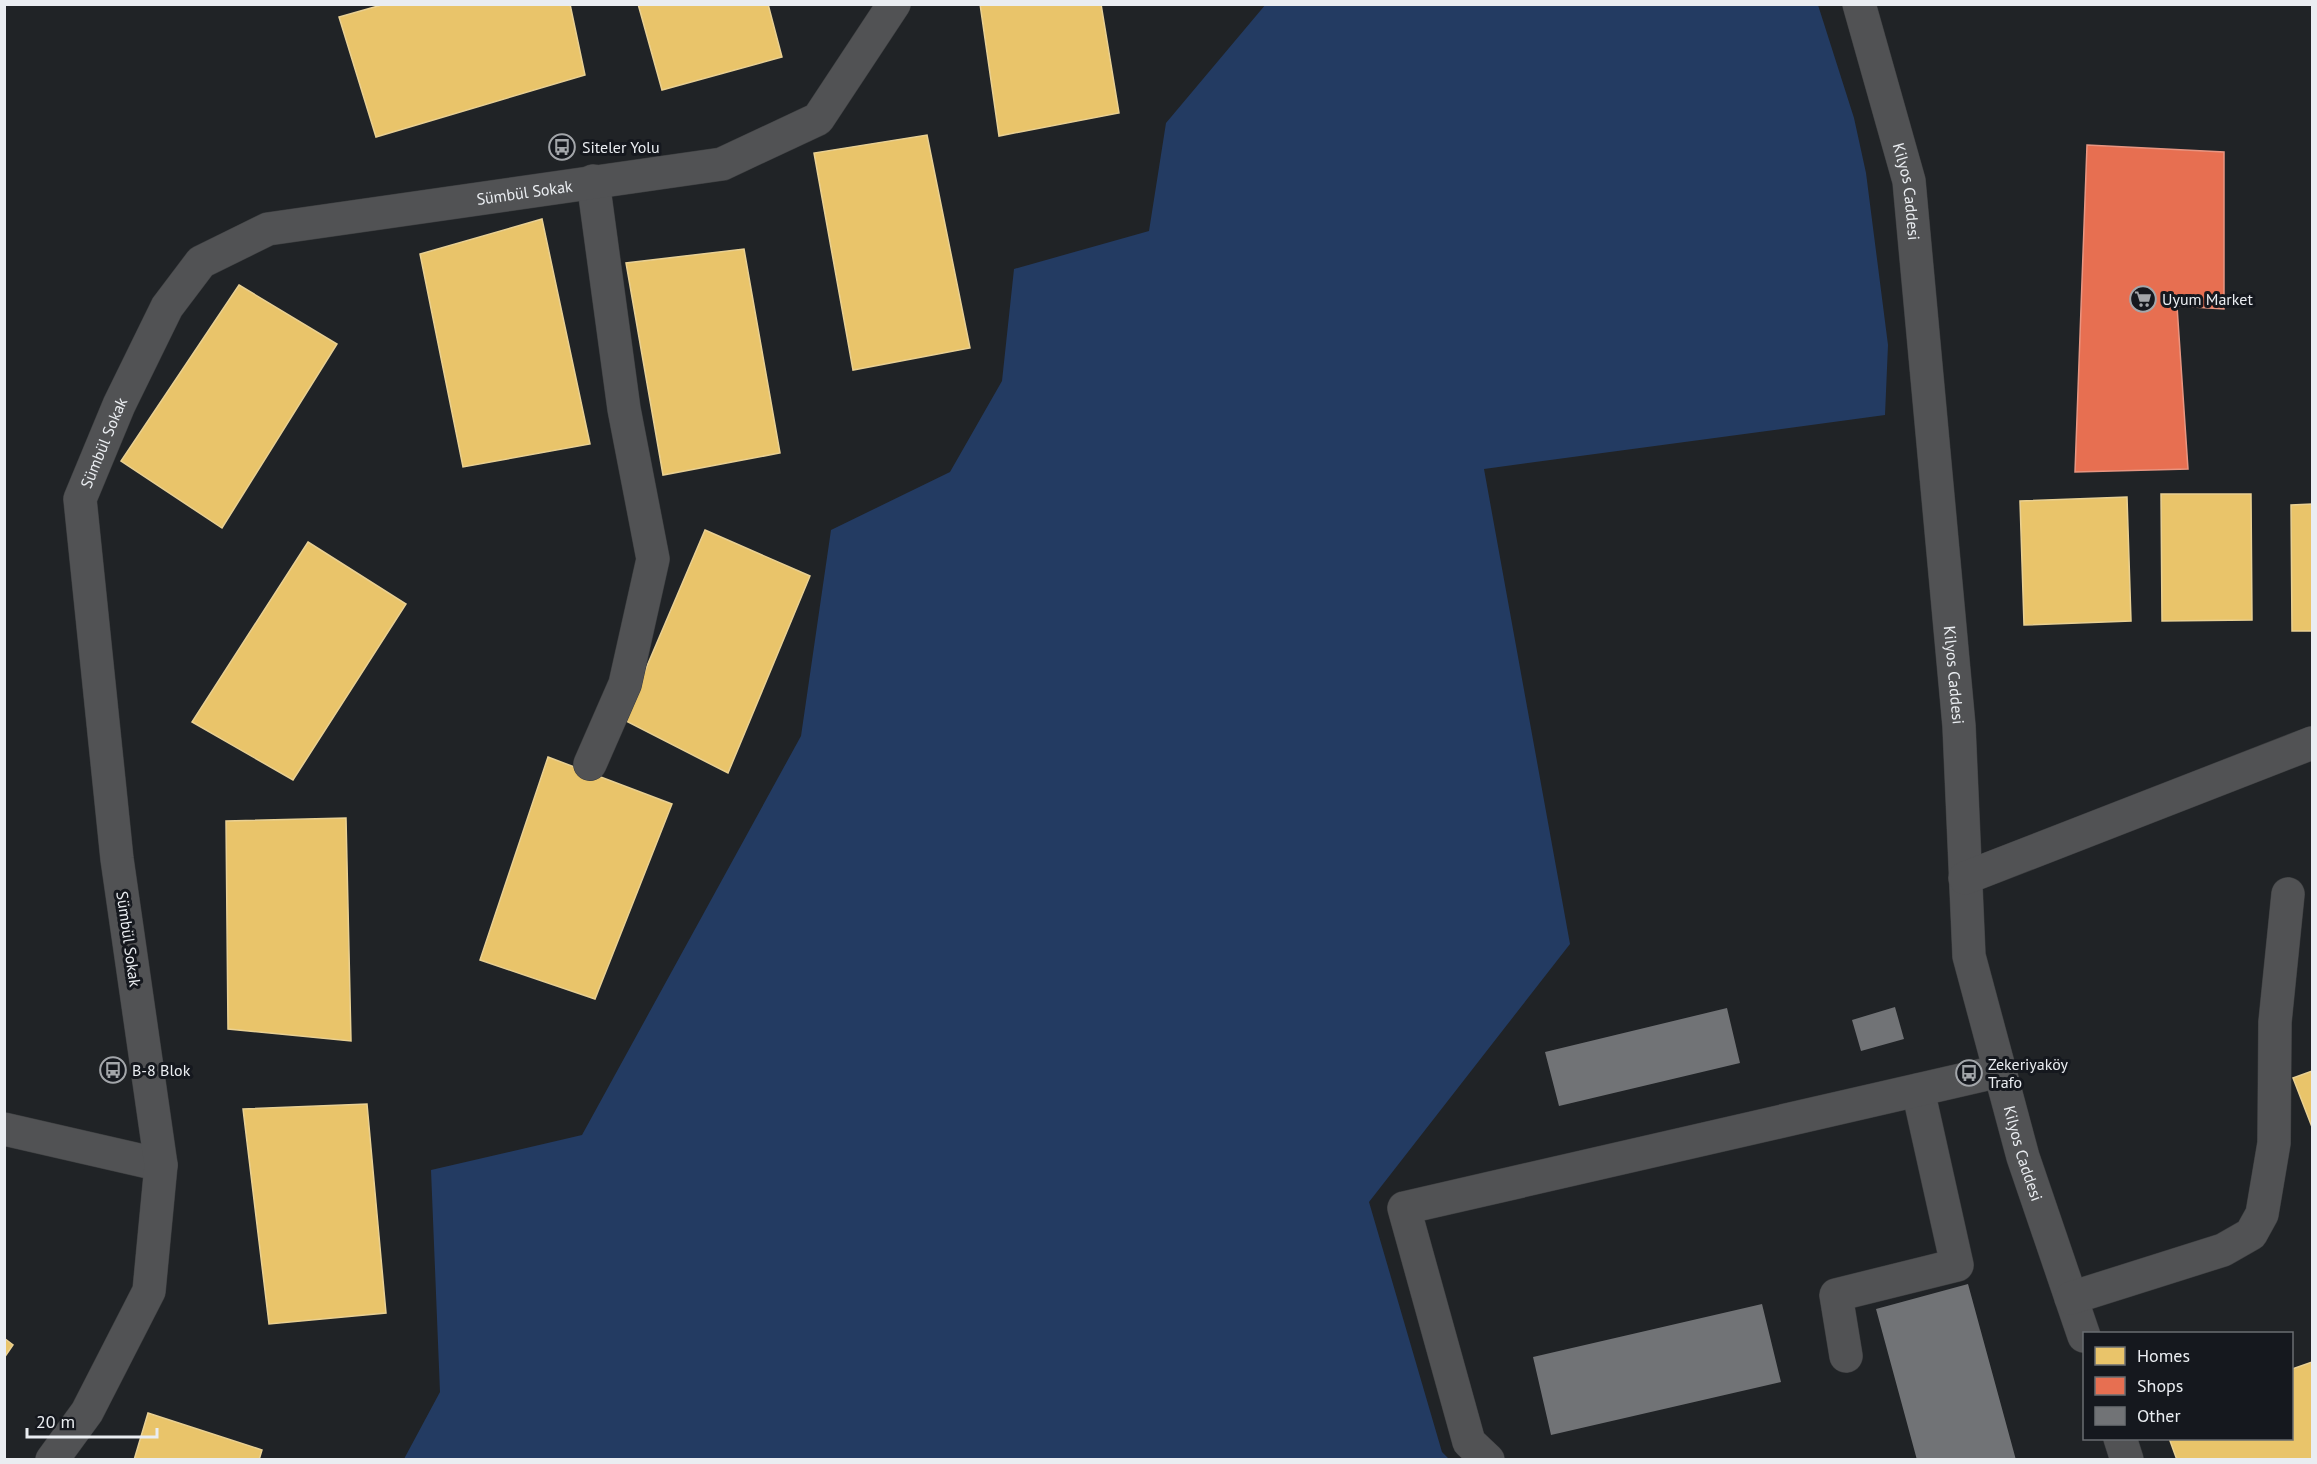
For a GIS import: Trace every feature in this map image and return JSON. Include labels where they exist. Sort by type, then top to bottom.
[{"type":"street","name":"Sümbül Sokak","points":[[52,1460],[87,1412],[149,1291],[161,1165],[117,859],[80,499],[118,405],[167,307],[201,262],[268,230],[592,181],[722,165],[818,119],[894,4]]},
{"type":"street","name":"Kilyos Caddesi","points":[[1859,4],[1909,182],[1959,726],[1968,956],[2023,1158],[2084,1332]]},
{"type":"street","points":[[590,764],[625,684],[653,559],[624,409],[592,181]]},
{"type":"street","points":[[1965,878],[2313,742]]},
{"type":"street","points":[[2071,1298],[2223,1250],[2251,1234],[2262,1215],[2274,1143],[2275,1022],[2288,894]]},
{"type":"street","points":[[1488,1460],[1469,1442],[1404,1208],[2000,1071]]},
{"type":"street","points":[[1846,1356],[1836,1294],[1958,1265],[1918,1090]]},
{"type":"street","points":[[4,1129],[161,1165]]},
{"type":"street","points":[[2121,1440],[2127,1460]]},
{"type":"shaded area","points":[[1266,4],[1818,5],[1854,118],[1866,173],[1888,345],[1885,415],[1484,469],[1570,944],[1369,1202],[1442,1452],[1449,1459],[404,1459],[440,1392],[431,1170],[582,1135],[801,736],[831,530],[950,472],[1002,381],[1014,269],[1149,231],[1166,123]]},
{"type":"building: Homes","points":[[385,4],[570,4],[585,75],[376,137],[339,17]]},
{"type":"building: Homes","points":[[638,4],[768,4],[782,57],[662,90]]},
{"type":"building: Homes","points":[[980,4],[1101,4],[1119,113],[999,136]]},
{"type":"building: Homes","points":[[927,135],[970,348],[853,370],[814,153]]},
{"type":"building: Homes","points":[[542,219],[590,444],[463,467],[420,254]]},
{"type":"building: Homes","points":[[744,249],[780,453],[663,475],[626,263]]},
{"type":"building: Homes","points":[[239,285],[337,344],[222,528],[121,461]]},
{"type":"building: Homes","points":[[2161,494],[2251,494],[2252,620],[2162,621]]},
{"type":"building: Homes","points":[[2127,497],[2131,621],[2024,625],[2020,501]]},
{"type":"building: Homes","points":[[2312,504],[2312,631],[2292,631],[2291,505]]},
{"type":"building: Homes","points":[[705,530],[810,576],[728,773],[624,720]]},
{"type":"building: Homes","points":[[308,542],[406,604],[293,780],[192,722]]},
{"type":"building: Homes","points":[[548,757],[672,804],[595,999],[480,960]]},
{"type":"building: Homes","points":[[346,818],[351,1041],[228,1029],[226,821]]},
{"type":"building: Homes","points":[[2312,1071],[2312,1127],[2293,1078]]},
{"type":"building: Homes","points":[[367,1104],[386,1313],[269,1324],[243,1109]]},
{"type":"building: Homes","points":[[4,1338],[13,1345],[4,1358]]},
{"type":"building: Homes","points":[[2312,1362],[2312,1460],[2177,1460],[2170,1440],[2293,1440],[2293,1369]]},
{"type":"building: Homes","points":[[148,1413],[262,1450],[259,1460],[134,1460]]},
{"type":"building: Shops","points":[[2087,145],[2224,152],[2224,309],[2177,306],[2188,469],[2075,472]]},
{"type":"building: Other","points":[[1895,1007],[1904,1039],[1861,1051],[1852,1020]]},
{"type":"building: Other","points":[[1727,1008],[1740,1063],[1559,1106],[1545,1052]]},
{"type":"building: Other","points":[[1968,1284],[2016,1460],[1917,1460],[1876,1309]]},
{"type":"building: Other","points":[[1762,1304],[1781,1382],[1551,1435],[1533,1357]]},
{"type":"place","name":"Siteler Yolu","points":[[562,147]]},
{"type":"place","name":"Uyum Market","points":[[2143,299]]},
{"type":"place","name":"B-8 Blok","points":[[113,1070]]},
{"type":"place","name":"Zekeriyaköy Trafo","points":[[1969,1073]]}]
